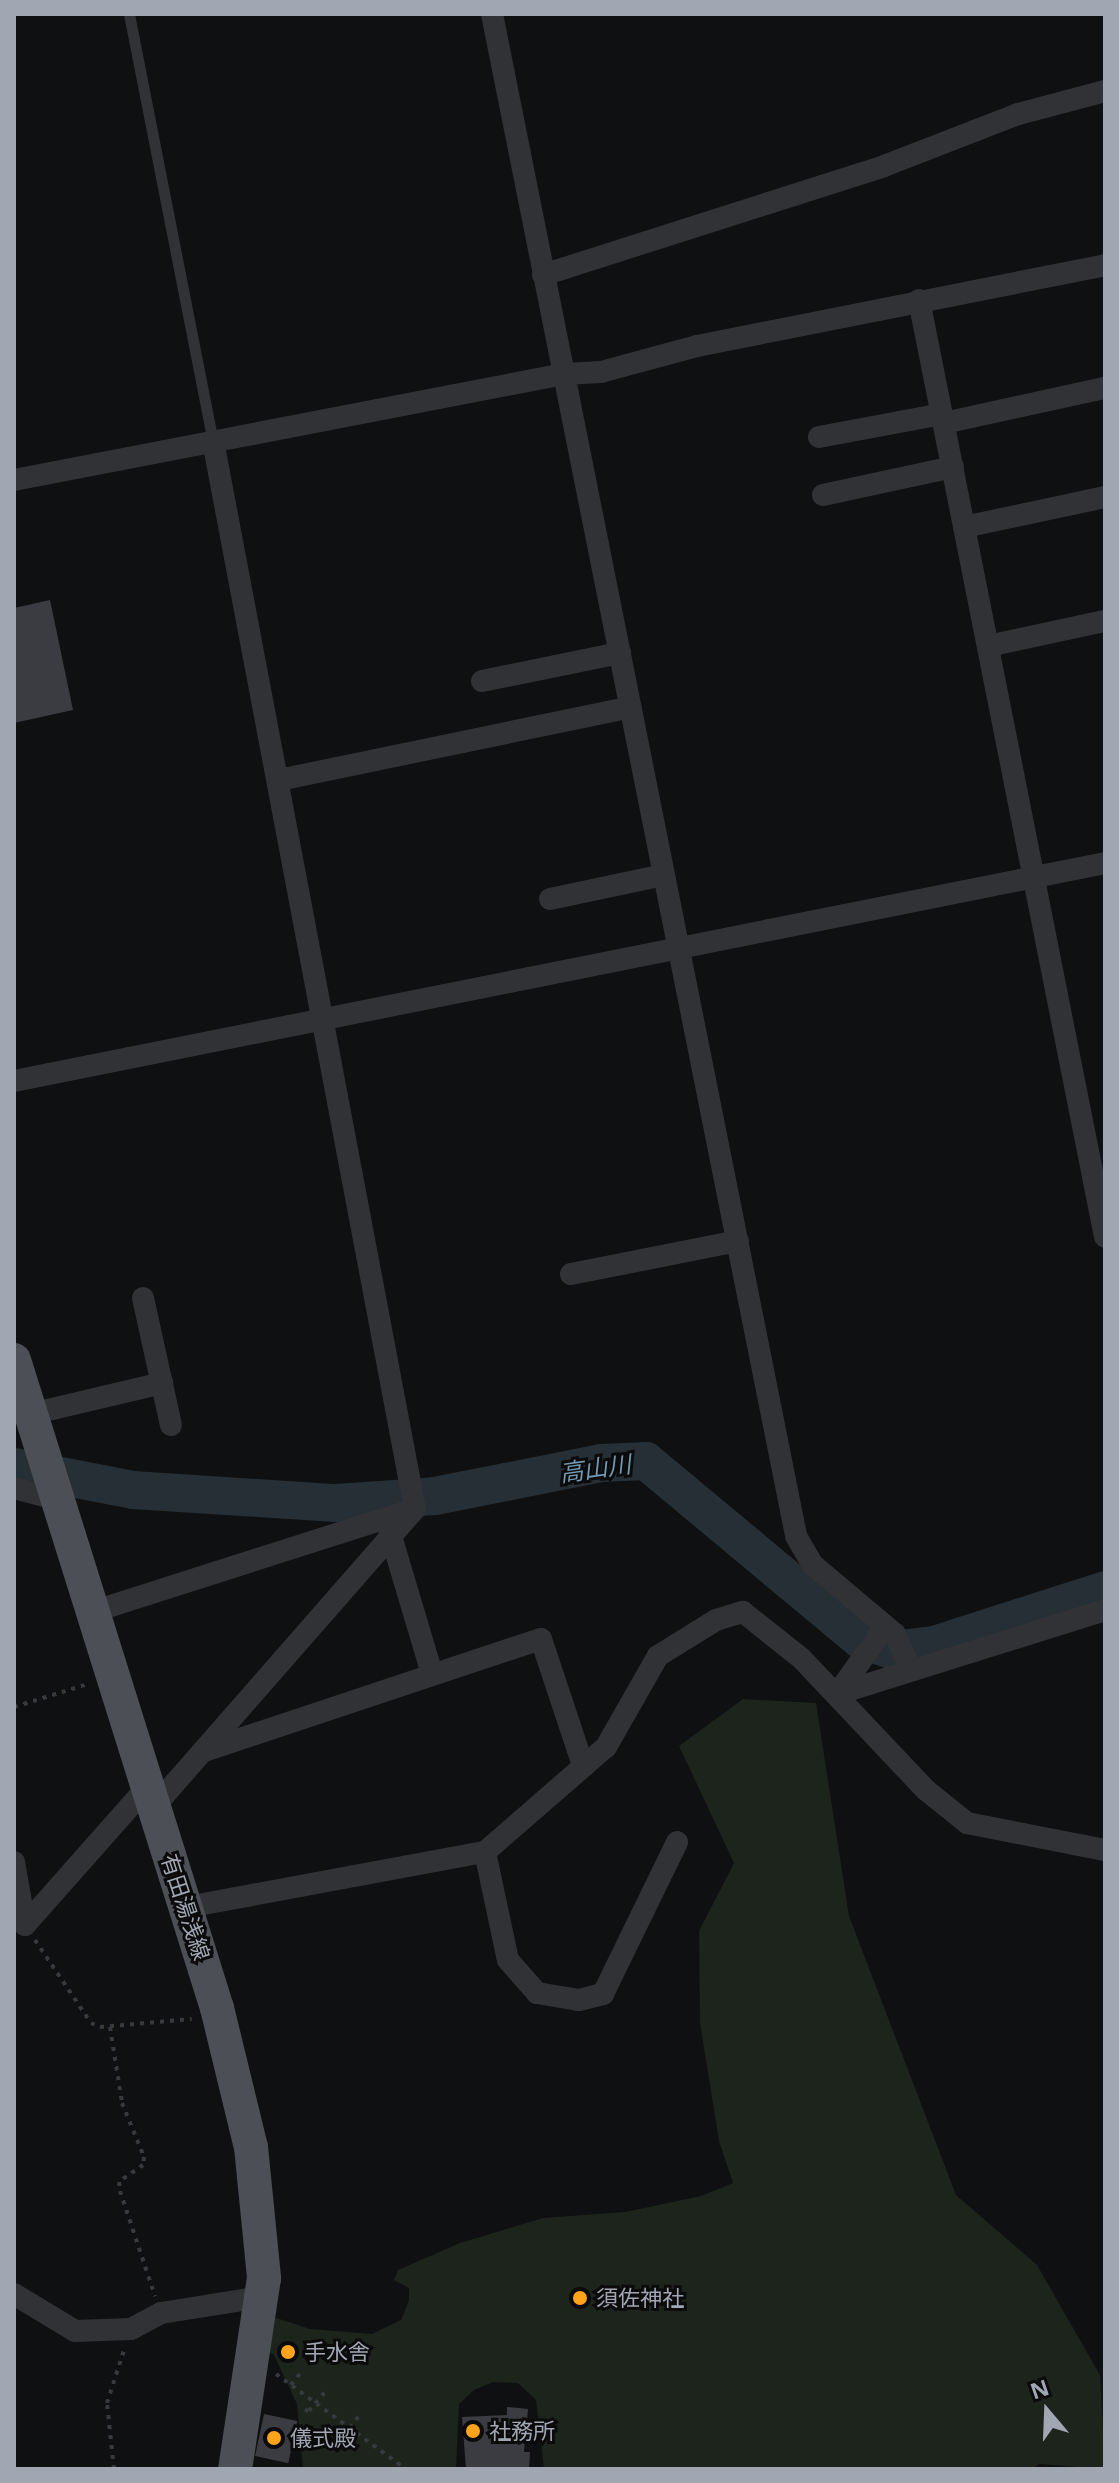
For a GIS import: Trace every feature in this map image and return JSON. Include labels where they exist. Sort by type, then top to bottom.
[{"type":"main road","name":"有田湯浅線","points":[[14,1360],[220,2019],[260,2197],[264,2260],[261,2297],[235,2469]]},
{"type":"street","points":[[492,14],[801,1552],[899,1640],[910,1668]]},
{"type":"street","points":[[543,275],[884,166],[1018,114],[1105,91]]},
{"type":"street","points":[[14,480],[564,374],[601,372],[697,346],[1105,265]]},
{"type":"street","points":[[919,300],[1105,1237]]},
{"type":"street","points":[[819,437],[1105,388]]},
{"type":"street","points":[[25,1925],[150,1798],[203,1751],[388,1528],[415,1509],[326,1020],[213,441]]},
{"type":"street","points":[[823,495],[953,467]]},
{"type":"street","points":[[964,527],[1105,497]]},
{"type":"street","points":[[988,646],[1105,621]]},
{"type":"street","points":[[482,681],[620,653]]},
{"type":"street","points":[[279,780],[631,707]]},
{"type":"street","points":[[14,1081],[680,951],[1105,863]]},
{"type":"street","points":[[550,899],[664,875]]},
{"type":"street","points":[[571,1274],[738,1241]]},
{"type":"street","points":[[143,1298],[171,1425]]},
{"type":"street","points":[[31,1414],[162,1383]]},
{"type":"street","points":[[14,1488],[52,1483]]},
{"type":"street","points":[[92,1612],[388,1528]]},
{"type":"street","points":[[388,1528],[432,1674]]},
{"type":"street","points":[[837,1694],[910,1668],[1105,1610]]},
{"type":"street","points":[[187,1907],[485,1852],[606,1747],[658,1656],[732,1613],[753,1617],[837,1694],[926,1790],[967,1823],[1105,1850]]},
{"type":"street","points":[[837,1694],[885,1627]]},
{"type":"street","points":[[203,1751],[541,1639],[583,1765]]},
{"type":"street","points":[[485,1852],[508,1960],[537,1993],[579,2000],[603,1994],[677,1842]]},
{"type":"street","points":[[14,1862],[25,1925]]},
{"type":"street","points":[[14,2294],[75,2331],[131,2329],[161,2313],[261,2297]]},
{"type":"lane","points":[[129,14],[213,441]]},
{"type":"path","points":[[14,1707],[112,1677]]},
{"type":"path","points":[[25,1925],[83,2016],[100,2027],[161,2019],[220,2019]]},
{"type":"path","points":[[110,2027],[122,2103],[144,2157],[143,2165],[119,2182],[120,2191],[161,2313]]},
{"type":"path","points":[[114,2469],[107,2403],[131,2329]]},
{"type":"path","points":[[251,2356],[406,2469]]},
{"type":"path","points":[[291,2385],[301,2372]]},
{"type":"path","points":[[309,2411],[325,2392]]},
{"type":"path","points":[[350,2428],[358,2417]]},
{"type":"shaded area","points":[[743,1699],[816,1703],[849,1916],[956,2195],[1037,2265],[1100,2375],[1105,2469],[1039,2464],[1032,2469],[544,2469],[536,2400],[518,2383],[493,2382],[474,2390],[459,2404],[456,2469],[303,2469],[297,2404],[274,2355],[259,2346],[267,2315],[310,2329],[372,2334],[401,2320],[409,2300],[409,2288],[394,2280],[398,2270],[460,2243],[543,2218],[625,2212],[701,2196],[733,2183],[719,2141],[700,2023],[699,1931],[734,1863],[679,1746]]},
{"type":"building","points":[[50,600],[73,710],[14,723],[14,608]]},
{"type":"building","points":[[507,2407],[528,2409],[524,2452],[530,2452],[529,2469],[466,2469],[462,2417],[507,2415]]},
{"type":"building","name":"儀式殿","points":[[264,2414],[297,2421],[288,2463],[255,2456]]},
{"type":"waterway","name":"高山川","points":[[14,1467],[133,1490],[336,1503],[435,1496],[601,1463],[646,1461],[861,1640],[891,1650],[934,1645],[1105,1590]]},
{"type":"place","name":"須佐神社","points":[[580,2298]]},
{"type":"place","name":"手水舎","points":[[288,2352]]},
{"type":"place","name":"社務所","points":[[473,2431]]},
{"type":"place","name":"儀式殿","points":[[274,2438]]}]
